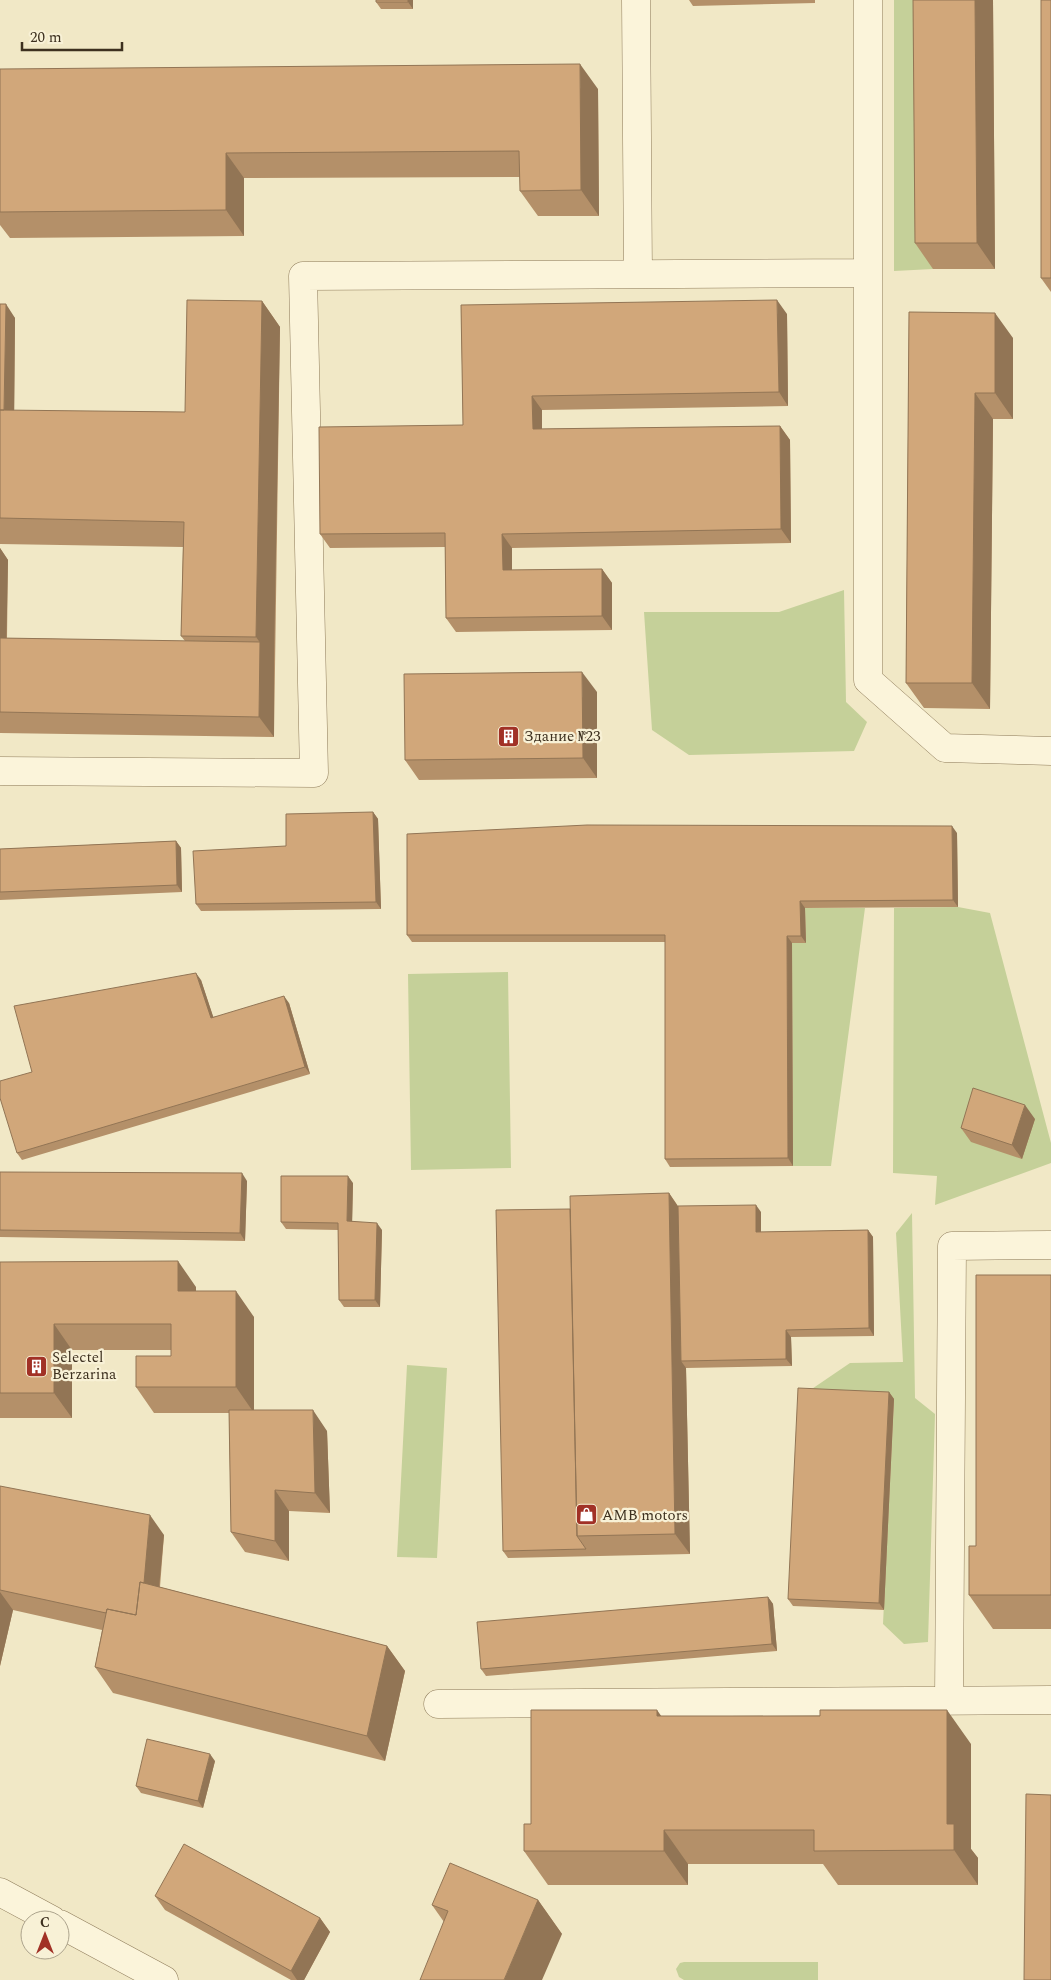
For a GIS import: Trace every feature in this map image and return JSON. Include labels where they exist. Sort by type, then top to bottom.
[{"type":"street","points":[[636,0],[638,274]]},
{"type":"street","points":[[868,0],[868,680],[945,748],[1051,751]]},
{"type":"street","points":[[0,771],[314,773],[303,276],[868,273]]},
{"type":"street","points":[[949,1701],[952,1246],[1051,1245]]},
{"type":"street","points":[[438,1704],[1051,1700]]},
{"type":"street","points":[[0,1892],[33,1910]]},
{"type":"street","points":[[70,1929],[164,1980]]},
{"type":"green space","points":[[894,0],[931,0],[933,269],[894,271]]},
{"type":"green space","points":[[844,590],[846,702],[867,722],[854,751],[689,755],[652,730],[644,612],[779,612]]},
{"type":"green space","points":[[958,907],[990,913],[1051,1143],[1051,1163],[935,1205],[937,1176],[893,1173],[894,908]]},
{"type":"green space","points":[[805,908],[865,908],[831,1166],[793,1166],[792,943],[806,943]]},
{"type":"green space","points":[[508,972],[511,1168],[411,1170],[408,974]]},
{"type":"green space","points":[[912,1213],[915,1398],[935,1414],[928,1642],[904,1644],[883,1624],[894,1400],[803,1395],[850,1363],[903,1362],[896,1233]]},
{"type":"green space","points":[[407,1365],[447,1368],[437,1558],[397,1557]]},
{"type":"green space","points":[[818,1962],[818,1980],[684,1980],[679,1977],[676,1969],[680,1963]]},
{"type":"building","points":[[376,0],[408,0],[408,2],[376,2]]},
{"type":"building","points":[[913,0],[975,0],[977,243],[915,243]]},
{"type":"building","points":[[1041,0],[1051,0],[1051,278],[1041,278]]},
{"type":"building","points":[[580,64],[581,190],[520,191],[519,151],[226,153],[226,210],[0,212],[0,69]]},
{"type":"building","points":[[187,300],[262,301],[256,637],[181,636],[184,522],[0,518],[0,410],[185,412]]},
{"type":"building","points":[[777,300],[779,392],[532,396],[533,429],[780,426],[781,529],[502,534],[503,570],[602,569],[602,616],[446,618],[445,533],[320,534],[319,427],[463,425],[461,305]]},
{"type":"building","points":[[0,304],[6,304],[4,410],[0,410]]},
{"type":"building","points":[[909,312],[995,313],[995,393],[975,393],[972,683],[906,683]]},
{"type":"building","points":[[0,638],[260,642],[259,717],[0,712]]},
{"type":"building","name":"Здание №23","points":[[582,672],[583,758],[405,760],[404,674]]},
{"type":"building","points":[[373,812],[376,902],[196,904],[193,851],[286,846],[286,814]]},
{"type":"building","points":[[587,825],[952,826],[953,900],[800,901],[801,936],[787,936],[788,1158],[665,1159],[665,935],[407,935],[407,834]]},
{"type":"building","points":[[176,841],[177,885],[0,892],[0,849]]},
{"type":"building","points":[[196,973],[211,1018],[284,996],[305,1067],[17,1153],[0,1098],[0,1081],[32,1072],[14,1006]]},
{"type":"building","points":[[973,1088],[1025,1105],[1012,1145],[961,1128]]},
{"type":"building","points":[[0,1172],[242,1173],[240,1233],[0,1230]]},
{"type":"building","points":[[281,1176],[348,1176],[347,1221],[377,1223],[375,1300],[339,1300],[338,1223],[281,1222]]},
{"type":"building","points":[[669,1193],[675,1534],[577,1536],[570,1196]]},
{"type":"building","points":[[756,1205],[756,1232],[868,1230],[869,1328],[786,1330],[786,1359],[681,1361],[678,1206]]},
{"type":"building","points":[[570,1209],[577,1536],[586,1549],[503,1551],[496,1210]]},
{"type":"building","name":"Selectel Berzarina","points":[[178,1261],[178,1291],[236,1291],[236,1387],[136,1387],[136,1356],[171,1356],[171,1324],[54,1324],[54,1393],[0,1393],[0,1262]]},
{"type":"building","points":[[976,1275],[1051,1275],[1051,1595],[969,1595],[969,1546],[976,1546]]},
{"type":"building","points":[[798,1388],[889,1392],[879,1603],[788,1599]]},
{"type":"building","points":[[229,1410],[313,1410],[315,1493],[275,1490],[275,1541],[231,1532]]},
{"type":"building","points":[[0,1486],[150,1515],[144,1583],[140,1582],[136,1615],[107,1609],[106,1613],[0,1590]]},
{"type":"building","points":[[140,1582],[387,1646],[367,1736],[95,1667],[107,1609],[136,1615]]},
{"type":"building","points":[[768,1597],[772,1644],[481,1669],[477,1622]]},
{"type":"building","points":[[531,1710],[657,1710],[657,1716],[820,1716],[820,1710],[947,1710],[947,1824],[954,1824],[954,1850],[814,1851],[814,1830],[664,1830],[664,1851],[524,1851],[524,1824],[531,1824]]},
{"type":"building","points":[[147,1739],[210,1754],[198,1801],[136,1786]]},
{"type":"building","points":[[1026,1794],[1051,1795],[1051,1980],[1024,1980]]},
{"type":"building","points":[[184,1844],[320,1918],[291,1971],[155,1896]]},
{"type":"building","points":[[450,1863],[538,1900],[504,1980],[420,1980],[448,1911],[432,1905]]},
{"type":"place","name":"Здание №23","points":[[508,736]]},
{"type":"place","name":"Selectel Berzarina","points":[[36,1366]]},
{"type":"place","name":"AMB motors","points":[[586,1515]]}]
